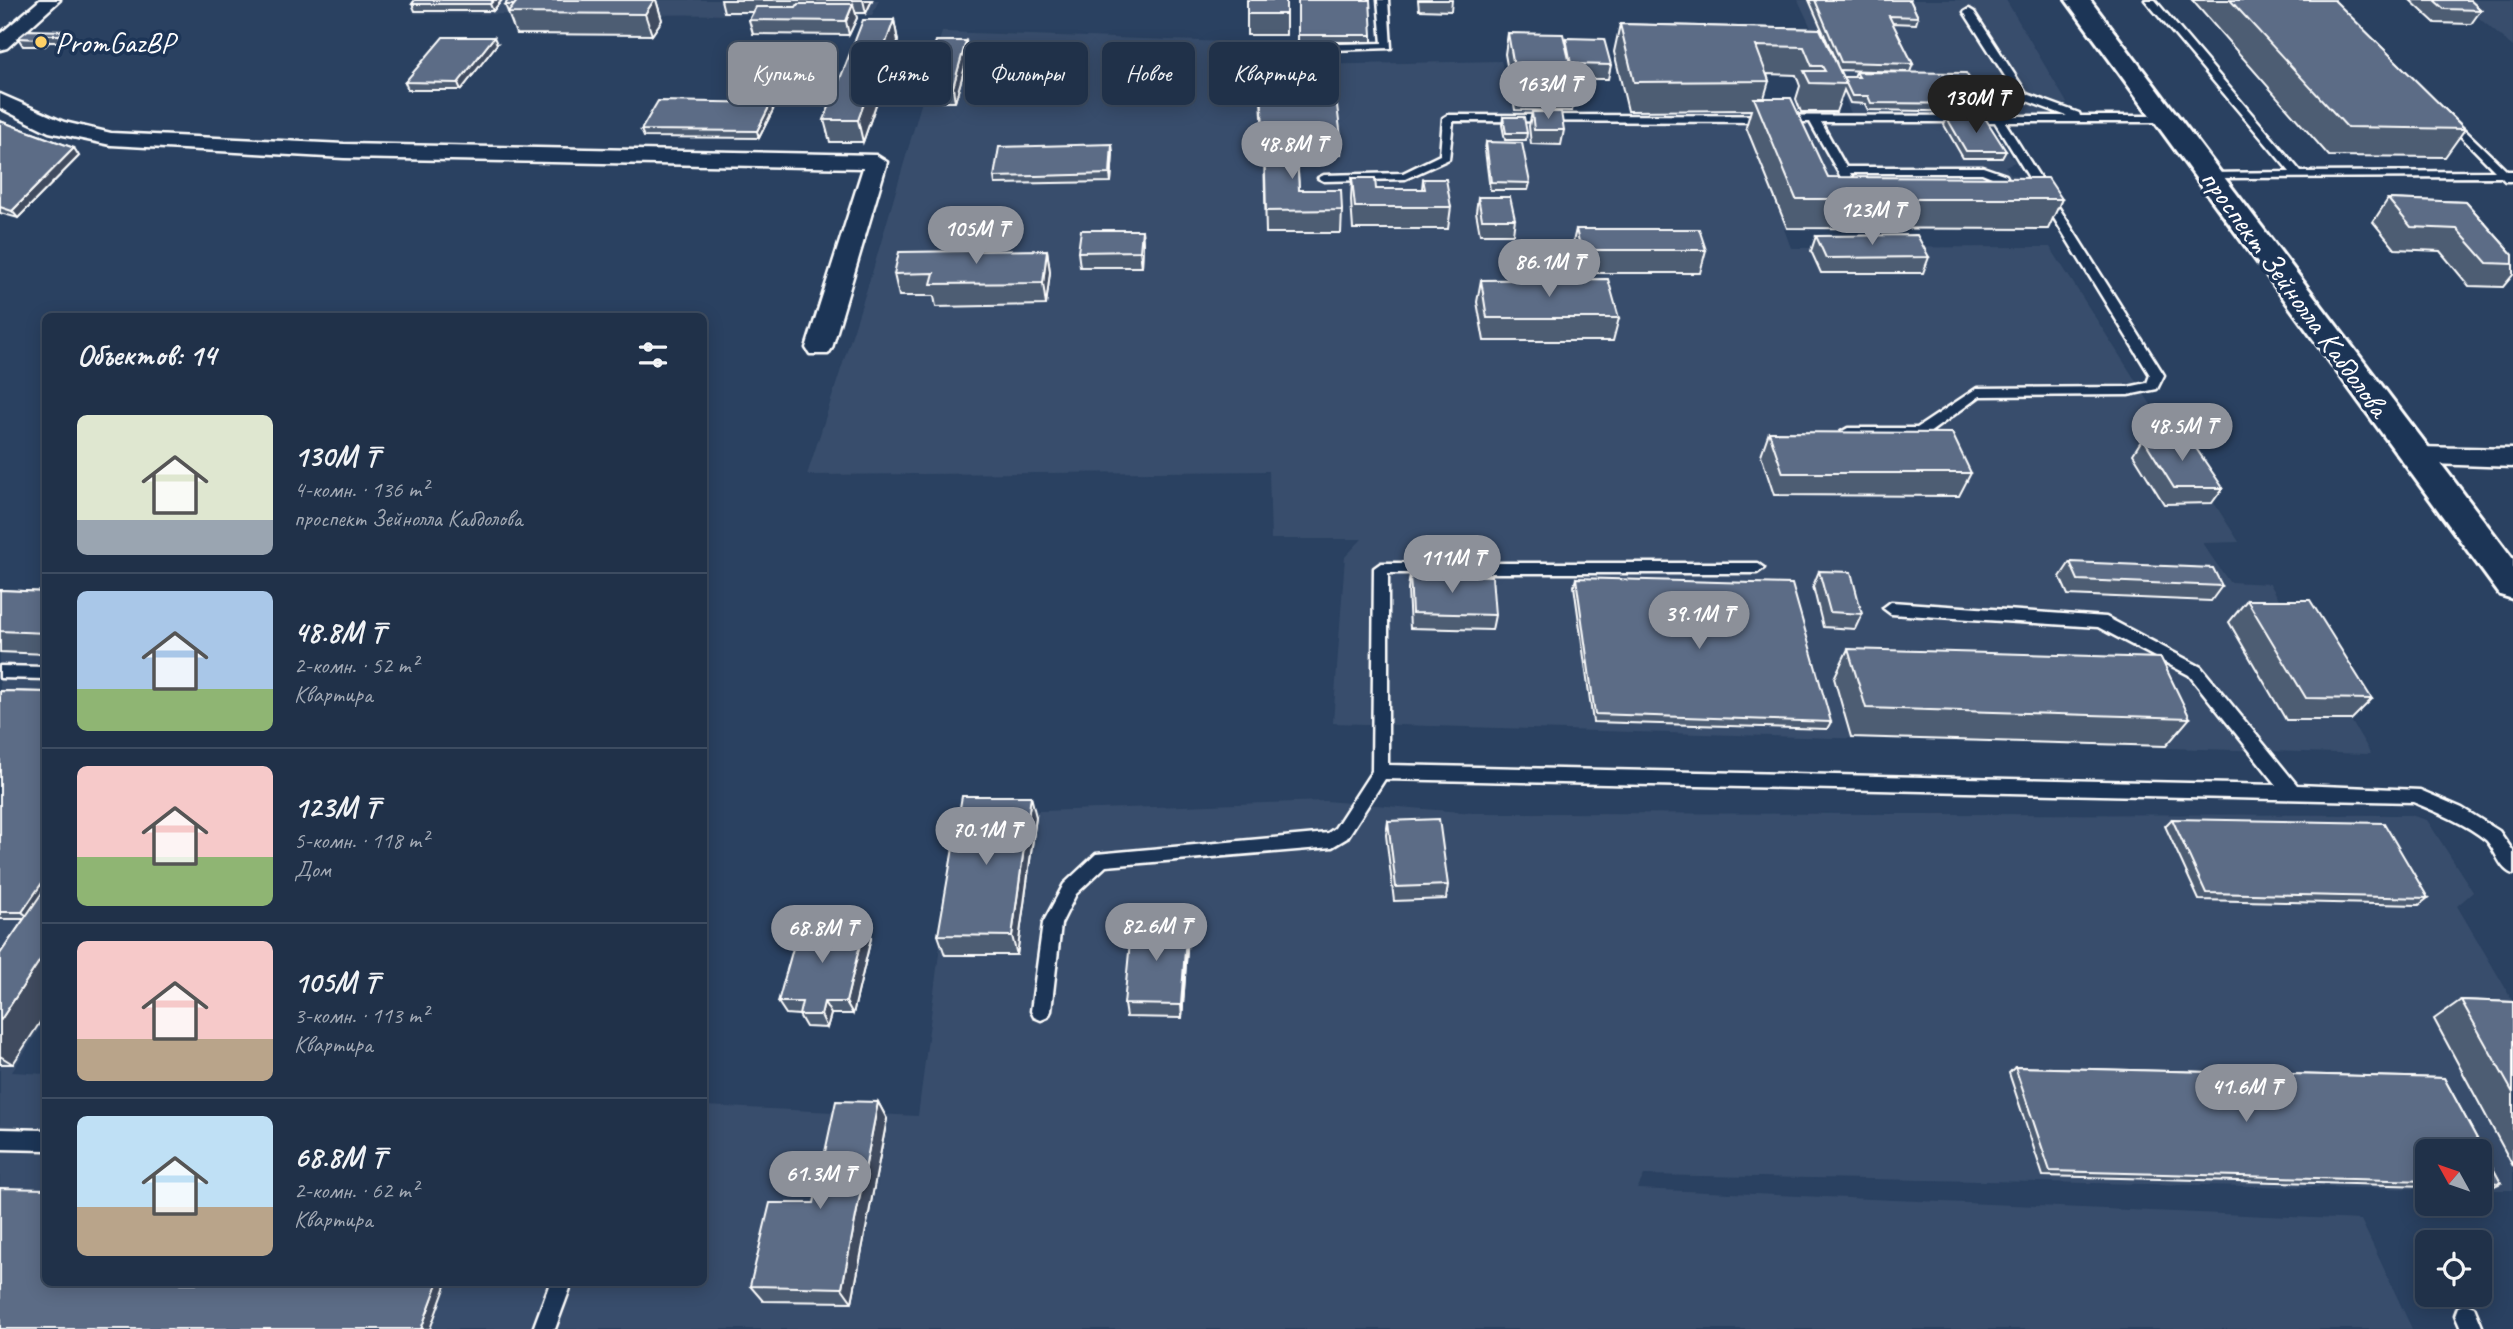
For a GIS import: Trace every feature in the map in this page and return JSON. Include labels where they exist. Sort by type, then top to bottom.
[{"type":"main road","name":"проспект Зейнолла Кабдолова","points":[[2078,0],[2513,586]]},
{"type":"street","points":[[0,44],[51,0]]},
{"type":"street","points":[[0,100],[57,127],[111,139],[344,151],[876,162],[819,348]]},
{"type":"street","points":[[2415,456],[2513,458]]},
{"type":"lane","points":[[1339,47],[1387,46],[1383,0]]},
{"type":"lane","points":[[2150,0],[2298,175]]},
{"type":"lane","points":[[1969,12],[2023,96],[2087,119]]},
{"type":"lane","points":[[2439,108],[2510,177]]},
{"type":"lane","points":[[1324,178],[1405,176],[1445,157],[1448,118],[2166,119]]},
{"type":"lane","points":[[1814,119],[1852,192],[1864,195]]},
{"type":"lane","points":[[1848,432],[1920,433],[1977,392],[2128,391],[2152,386],[2157,374],[1998,119]]},
{"type":"lane","points":[[1840,170],[1983,170],[2002,177],[2011,194],[2005,200],[1992,200]]},
{"type":"lane","points":[[2208,176],[2510,177]]},
{"type":"lane","points":[[1041,1011],[1052,923],[1070,889],[1102,859],[1332,840],[1341,833],[1357,803],[1380,772],[1381,568],[1757,568]]},
{"type":"lane","points":[[1892,608],[2101,621],[2112,626],[2195,671],[2293,793]]},
{"type":"lane","points":[[0,672],[42,673]]},
{"type":"lane","points":[[1380,772],[2414,795],[2456,813],[2493,836],[2513,866]]},
{"type":"lane","points":[[0,1139],[42,1140]]},
{"type":"lane","points":[[544,1329],[560,1286]]},
{"type":"shaded area","points":[[424,0],[879,0],[872,15],[414,14]]},
{"type":"shaded area","points":[[1798,0],[2006,0],[2067,103],[2048,113],[1851,113]]},
{"type":"shaded area","points":[[2458,0],[2513,0],[2513,47]]},
{"type":"shaded area","points":[[942,32],[1227,42],[1209,42],[1209,105],[1339,105],[1339,64],[1501,61],[1516,122],[1743,125],[1986,123],[2015,162],[2005,166],[2011,174],[2023,177],[2052,226],[2047,231],[1784,229],[1791,248],[2050,247],[2239,542],[2202,543],[2229,582],[2270,584],[2371,754],[1333,723],[1345,557],[1362,539],[1271,539],[1269,471],[807,475],[873,270],[921,105],[951,105],[951,42],[939,42]]},
{"type":"shaded area","points":[[0,608],[42,610],[42,1025],[12,1072],[42,1074],[42,1286],[707,1286],[707,1106],[918,1116],[957,814],[1325,801],[1473,813],[2410,815],[2427,820],[2473,892],[2457,906],[2513,1001],[2513,1190],[2492,1190],[2492,1139],[2415,1139],[2415,1189],[1644,1175],[1637,1189],[2361,1220],[2412,1329],[0,1329]]},
{"type":"building","points":[[415,0],[494,0],[490,4],[412,4]]},
{"type":"building","points":[[508,0],[518,0],[514,5],[505,5]]},
{"type":"building","points":[[518,0],[654,0],[645,14],[508,13]]},
{"type":"building","points":[[1247,0],[1286,0],[1286,14],[1247,14]]},
{"type":"building","points":[[1298,0],[1370,0],[1372,35],[1298,35]]},
{"type":"building","points":[[1815,0],[1910,0],[1918,17],[1889,16],[1913,64],[1841,62]]},
{"type":"building","points":[[2230,0],[2334,0],[2465,129],[2347,127]]},
{"type":"building","points":[[2434,0],[2470,0],[2481,10],[2444,9]]},
{"type":"building","points":[[798,4],[853,4],[846,21],[749,20],[756,7],[796,7]]},
{"type":"building","points":[[863,20],[894,20],[886,42],[854,42]]},
{"type":"building","points":[[1620,24],[1820,29],[1846,84],[1810,83],[1804,71],[1825,71],[1822,66],[1812,66],[1804,47],[1756,46],[1769,81],[1634,82]]},
{"type":"building","points":[[28,30],[65,31],[59,35],[45,35],[40,39],[18,38]]},
{"type":"building","points":[[1508,33],[1563,34],[1576,89],[1518,89]]},
{"type":"building","points":[[443,37],[494,37],[458,83],[405,82]]},
{"type":"building","points":[[1566,38],[1604,39],[1611,65],[1571,64]]},
{"type":"building","points":[[966,41],[953,87],[951,42],[936,42]]},
{"type":"building","points":[[851,51],[851,105],[863,105],[858,120],[824,120],[830,105],[837,105],[837,87]]},
{"type":"building","points":[[1856,72],[1966,73],[1985,104],[1871,103],[1868,96],[1852,96],[1843,77],[1859,77]]},
{"type":"building","points":[[1754,98],[1791,98],[1828,177],[2048,178],[2062,199],[1796,199]]},
{"type":"building","points":[[658,101],[770,105],[757,131],[641,130]]},
{"type":"building","points":[[1262,105],[1337,105],[1342,146],[1297,147],[1296,138],[1264,138],[1264,147]]},
{"type":"building","points":[[1532,112],[1561,112],[1564,130],[1534,130]]},
{"type":"building","points":[[1503,117],[1524,117],[1527,133],[1506,133]]},
{"type":"building","points":[[1947,118],[1985,118],[2006,151],[1966,151]]},
{"type":"building","points":[[0,121],[74,148],[12,211],[0,207]]},
{"type":"building","points":[[1264,138],[1296,138],[1299,190],[1341,190],[1342,210],[1266,211]]},
{"type":"building","points":[[1486,142],[1522,143],[1530,183],[1491,182]]},
{"type":"building","points":[[1112,144],[1110,174],[994,177],[999,147]]},
{"type":"building","points":[[1352,178],[1375,178],[1376,189],[1425,189],[1423,179],[1446,179],[1451,207],[1355,207]]},
{"type":"building","points":[[1478,197],[1510,197],[1515,219],[1482,219]]},
{"type":"building","points":[[2388,199],[2466,202],[2513,255],[2513,264],[2487,263],[2457,229],[2411,227]]},
{"type":"building","points":[[1576,229],[1699,229],[1706,250],[1581,250]]},
{"type":"building","points":[[1081,230],[1142,230],[1140,251],[1078,252]]},
{"type":"building","points":[[1917,235],[1929,257],[1826,258],[1816,236]]},
{"type":"building","points":[[1047,250],[1043,283],[931,284],[934,273],[894,274],[899,252]]},
{"type":"building","points":[[1608,279],[1619,318],[1487,318],[1481,280]]},
{"type":"building","points":[[1769,432],[1952,433],[1971,473],[1783,473]]},
{"type":"building","points":[[2143,438],[2189,438],[2223,488],[2174,488]]},
{"type":"building","points":[[2070,562],[2213,568],[2222,586],[2078,580]]},
{"type":"building","points":[[1819,571],[1851,572],[1862,614],[1830,612]]},
{"type":"building","points":[[1410,574],[1492,576],[1495,615],[1412,613]]},
{"type":"building","points":[[1576,578],[1792,584],[1831,722],[1595,714]]},
{"type":"building","points":[[0,590],[42,592],[42,633],[0,631]]},
{"type":"building","points":[[2247,600],[2310,600],[2372,699],[2306,698]]},
{"type":"building","points":[[1848,649],[2161,658],[2190,718],[1866,708]]},
{"type":"building","points":[[0,691],[42,692],[42,883],[22,912],[0,912]]},
{"type":"building","points":[[962,796],[1031,796],[1012,936],[938,935]]},
{"type":"building","points":[[1439,819],[1448,885],[1396,887],[1388,821]]},
{"type":"building","points":[[2172,819],[2384,823],[2428,898],[2206,893]]},
{"type":"building","points":[[42,893],[42,957],[0,1021],[0,954]]},
{"type":"building","points":[[1132,921],[1187,922],[1181,1005],[1124,1004]]},
{"type":"building","points":[[800,923],[865,924],[846,1002],[824,1002],[821,1015],[799,1015],[802,1002],[778,1002]]},
{"type":"building","points":[[2461,1000],[2513,1002],[2513,1093]]},
{"type":"building","points":[[2015,1067],[2444,1078],[2477,1139],[2415,1139],[2415,1181],[2050,1171]]},
{"type":"building","points":[[836,1101],[878,1102],[842,1288],[750,1286],[770,1203],[814,1203]]},
{"type":"building","points":[[2492,1166],[2501,1183],[2492,1183]]},
{"type":"building","points":[[0,1188],[42,1189],[42,1286],[437,1286],[421,1329],[0,1329]]},
{"type":"place","name":"PromGazBP","points":[[41,42]]}]
